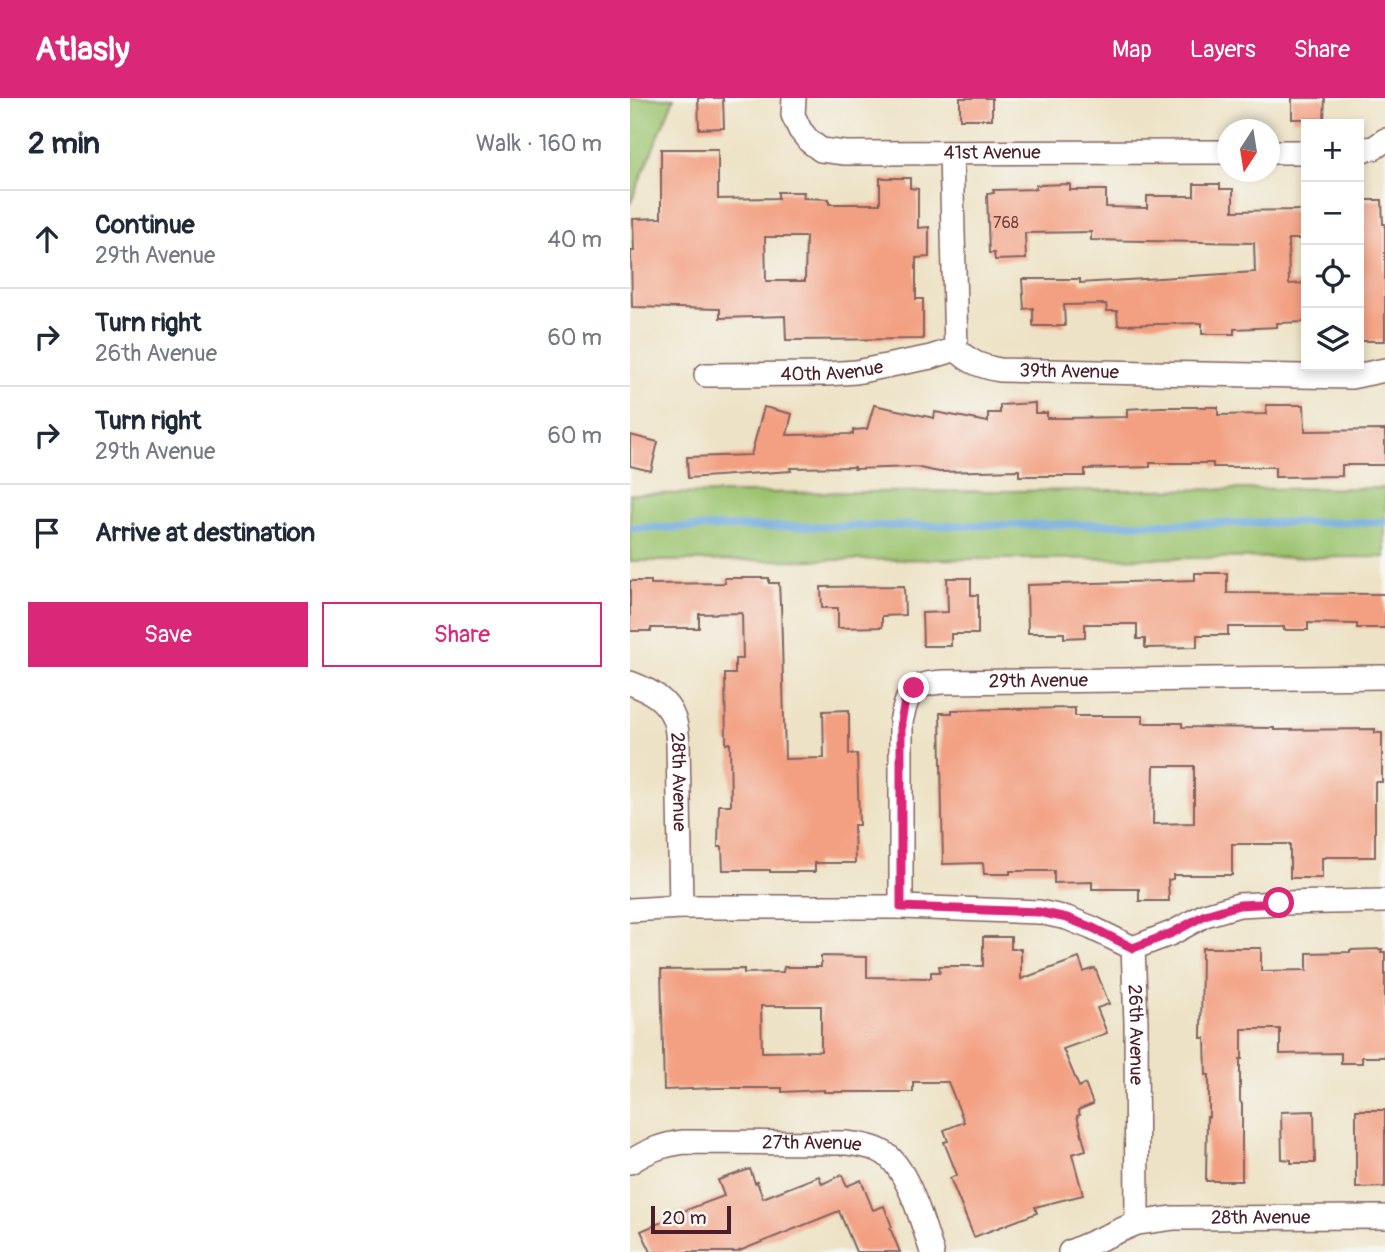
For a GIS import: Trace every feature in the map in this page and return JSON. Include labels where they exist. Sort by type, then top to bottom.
[{"type":"street","name":"41st Avenue","points":[[794,98],[793,115],[800,130],[821,150],[845,153],[1217,152]]},
{"type":"street","points":[[1280,152],[1301,152]]},
{"type":"street","points":[[951,153],[956,349]]},
{"type":"street","name":"39th Avenue","points":[[956,349],[966,359],[1000,370],[1351,377],[1385,370]]},
{"type":"street","name":"40th Avenue","points":[[706,375],[856,372],[956,349]]},
{"type":"street","name":"29th Avenue","points":[[901,907],[901,722],[905,701],[914,688],[928,683],[944,682],[1385,677]]},
{"type":"street","name":"28th Avenue","points":[[630,683],[661,698],[674,718],[678,743],[681,907]]},
{"type":"street","points":[[630,910],[681,907],[901,907],[1039,912],[1067,918],[1133,948],[1172,933],[1205,915],[1239,905],[1385,901]]},
{"type":"street","name":"26th Avenue","points":[[1133,948],[1137,1223]]},
{"type":"street","name":"27th Avenue","points":[[630,1162],[662,1146],[684,1142],[847,1143],[866,1146],[884,1153],[895,1163],[907,1183],[932,1252]]},
{"type":"street","name":"28th Avenue","points":[[1137,1223],[1173,1218],[1385,1217]]},
{"type":"street","points":[[1070,1252],[1137,1223]]},
{"type":"green space","points":[[630,98],[674,98],[630,204]]},
{"type":"green space","points":[[1385,488],[1385,557],[630,561],[630,494]]},
{"type":"building","points":[[698,98],[723,98],[724,128],[699,129]]},
{"type":"building","points":[[960,98],[992,98],[992,119],[960,119]]},
{"type":"building","points":[[1292,98],[1325,98],[1324,119],[1292,119]]},
{"type":"building","points":[[661,149],[718,149],[718,199],[778,198],[778,192],[804,192],[803,198],[829,199],[829,204],[880,204],[880,178],[910,178],[910,188],[918,189],[918,228],[929,227],[929,257],[916,258],[916,299],[923,299],[923,339],[786,340],[785,316],[720,318],[720,309],[632,307],[633,219],[661,218]],"holes":[[[765,237],[806,237],[805,281],[766,281]]]},
{"type":"building","points":[[1070,184],[1070,190],[1106,190],[1106,207],[1147,208],[1147,196],[1194,196],[1194,184],[1220,184],[1220,189],[1233,189],[1233,211],[1301,210],[1301,239],[1288,239],[1289,284],[1301,283],[1301,322],[1277,323],[1277,327],[1234,329],[1234,334],[1202,334],[1202,323],[1118,325],[1117,311],[1107,311],[1106,304],[1064,305],[1065,326],[1033,326],[1033,308],[1024,309],[1022,279],[1080,279],[1080,283],[1255,272],[1254,243],[1091,240],[1091,232],[1025,233],[1026,259],[995,260],[994,253],[989,253],[987,194],[994,193],[993,190],[1036,189],[1036,185]]},
{"type":"building","points":[[1364,200],[1382,200],[1385,224],[1385,341],[1364,341]]},
{"type":"building","points":[[1035,403],[1035,413],[1047,413],[1047,418],[1127,417],[1127,409],[1160,407],[1218,407],[1218,415],[1267,414],[1266,405],[1304,405],[1305,431],[1385,430],[1385,465],[1342,465],[1342,476],[1275,477],[1275,467],[1150,463],[1150,467],[1085,469],[1085,476],[1019,476],[1019,470],[939,472],[915,467],[854,467],[790,468],[791,471],[688,478],[687,457],[751,455],[764,407],[792,414],[787,435],[853,434],[853,430],[867,429],[874,405],[934,418],[935,412],[988,422],[988,413],[1000,413],[1000,405]]},
{"type":"building","points":[[630,435],[658,442],[651,471],[630,466]]},
{"type":"building","points":[[1195,573],[1227,573],[1227,593],[1385,594],[1385,628],[1357,628],[1357,624],[1308,623],[1308,630],[1228,627],[1228,635],[1197,635],[1197,647],[1145,648],[1145,639],[1137,639],[1137,624],[1085,624],[1085,637],[1064,638],[1064,633],[1028,633],[1027,585],[1195,580]]},
{"type":"building","points":[[724,578],[769,578],[769,583],[779,583],[785,759],[824,758],[823,711],[849,710],[849,754],[857,754],[859,825],[854,825],[855,863],[815,863],[815,872],[723,870],[722,847],[718,847],[719,805],[731,805],[730,743],[726,744],[725,674],[735,674],[735,659],[743,659],[742,613],[699,614],[699,628],[630,631],[630,581],[651,581],[651,584],[725,583]]},
{"type":"building","points":[[947,578],[971,578],[971,595],[978,595],[978,634],[951,634],[951,646],[923,646],[922,613],[948,612]]},
{"type":"building","points":[[904,586],[905,615],[882,616],[882,627],[838,628],[838,608],[822,608],[821,587]]},
{"type":"building","points":[[1075,708],[1075,716],[1143,716],[1143,723],[1182,723],[1182,727],[1375,729],[1375,733],[1382,733],[1382,782],[1375,782],[1375,857],[1325,857],[1322,858],[1322,878],[1290,878],[1290,844],[1232,844],[1232,875],[1173,875],[1173,879],[1168,880],[1169,901],[1139,901],[1139,889],[1092,889],[1092,882],[1054,883],[1054,871],[984,874],[983,863],[943,864],[940,713],[952,713],[952,710]],"holes":[[[1154,766],[1194,766],[1194,823],[1153,824]]]},
{"type":"building","points":[[983,937],[1011,937],[1011,949],[1021,949],[1021,979],[1079,958],[1084,972],[1095,968],[1109,1004],[1097,1008],[1107,1033],[1063,1049],[1079,1087],[1085,1084],[1093,1104],[1078,1110],[1080,1115],[1077,1116],[1086,1150],[1072,1154],[1083,1195],[1035,1207],[1037,1213],[974,1237],[950,1178],[957,1175],[944,1142],[948,1141],[944,1130],[964,1122],[948,1082],[913,1082],[913,1092],[782,1092],[782,1088],[664,1090],[661,970],[744,969],[744,973],[783,972],[784,967],[821,967],[821,956],[867,957],[867,977],[931,978],[931,972],[940,972],[939,966],[983,966]],"holes":[[[761,1006],[821,1006],[821,1051],[762,1052]]]},
{"type":"building","points":[[1202,948],[1261,948],[1261,971],[1307,970],[1307,953],[1382,949],[1381,952],[1385,952],[1385,1057],[1362,1057],[1362,1063],[1341,1063],[1341,1053],[1280,1054],[1280,1029],[1242,1029],[1242,1181],[1206,1181],[1209,1075],[1206,1075],[1205,1038],[1201,1038]]},
{"type":"building","points":[[1356,1110],[1385,1110],[1385,1187],[1356,1188]]},
{"type":"building","points":[[1314,1111],[1315,1163],[1291,1163],[1291,1160],[1282,1159],[1281,1112]]},
{"type":"building","points":[[750,1169],[763,1198],[819,1176],[822,1184],[842,1175],[847,1186],[861,1180],[873,1210],[884,1206],[900,1252],[856,1252],[839,1211],[737,1252],[651,1252],[641,1231],[671,1218],[670,1216],[724,1196],[718,1180]]},
{"type":"waterway","points":[[630,528],[1385,522]]},
{"type":"route","points":[[914,688],[905,701],[901,722],[901,907],[1039,912],[1067,918],[1133,948],[1172,933],[1205,915],[1239,905],[1279,903]]}]
